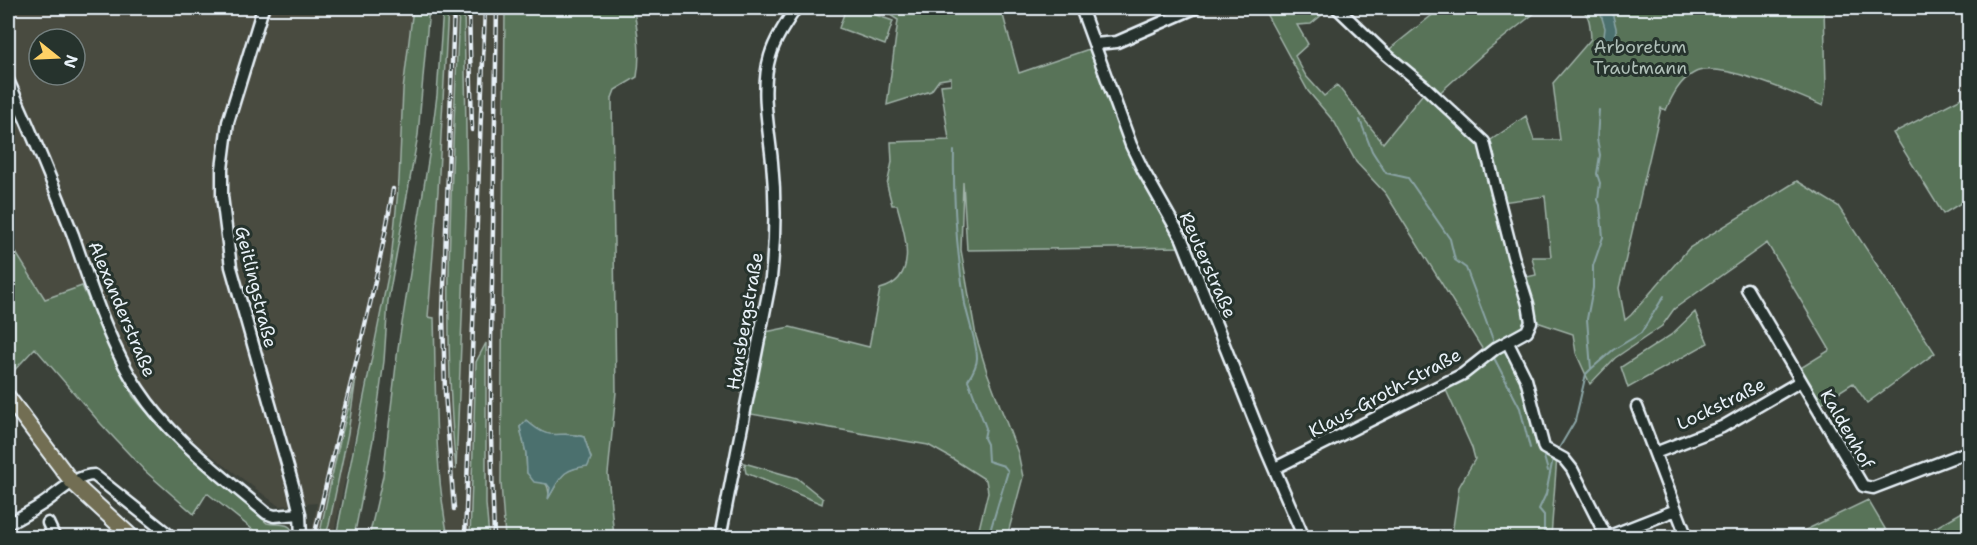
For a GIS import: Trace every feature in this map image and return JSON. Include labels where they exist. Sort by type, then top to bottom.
[{"type":"main road","points":[[8,397],[72,482],[133,537]]},
{"type":"street","name":"Geitlingstraße","points":[[262,8],[228,122],[222,169],[223,216],[231,267],[300,514],[301,537]]},
{"type":"street","name":"Hansbergstraße","points":[[720,537],[771,278],[775,246],[773,165],[765,90],[766,74],[770,55],[796,8]]},
{"type":"street","name":"Reuterstraße","points":[[1081,8],[1131,145],[1150,185],[1182,239],[1304,537]]},
{"type":"street","points":[[1095,44],[1117,42],[1195,8]]},
{"type":"street","name":"Klaus-Groth-Straße","points":[[1275,468],[1463,374],[1496,348],[1527,331],[1530,326],[1531,315],[1513,256],[1484,142],[1337,8]]},
{"type":"street","name":"Alexanderstraße","points":[[8,80],[31,129],[111,334],[138,389],[158,416],[181,439],[266,513],[274,516],[300,514]]},
{"type":"street","name":"Kaldenhof","points":[[1747,289],[1859,482],[1866,488],[1873,488],[1970,451]]},
{"type":"street","points":[[1508,343],[1526,379],[1544,448],[1556,454],[1572,469],[1607,537],[1676,510]]},
{"type":"street","name":"Lockstraße","points":[[1655,453],[1722,426],[1801,381]]},
{"type":"street","points":[[1637,407],[1687,537]]},
{"type":"street","points":[[8,524],[38,507],[72,482],[88,475],[94,475],[173,537]]},
{"type":"street","points":[[48,523],[55,537]]},
{"type":"shaded area","points":[[8,8],[413,8],[403,90],[399,180],[391,261],[333,537],[311,537],[317,503],[279,506],[199,446],[45,299],[8,240]]},
{"type":"shaded area","points":[[448,8],[505,8],[501,483],[505,537],[449,537],[444,513],[438,434],[434,318],[428,318],[438,191]]},
{"type":"green space","points":[[413,8],[429,8],[418,135],[388,301],[384,361],[373,440],[354,537],[336,537],[391,261],[399,180],[403,90]]},
{"type":"green space","points":[[443,8],[448,8],[438,191],[428,317],[434,318],[438,456],[448,537],[369,537],[383,476],[398,348],[430,149],[437,95]]},
{"type":"green space","points":[[459,8],[464,8],[467,192],[456,470],[449,354],[449,297],[451,181]]},
{"type":"green space","points":[[505,8],[633,8],[639,60],[637,77],[615,90],[612,98],[616,392],[608,474],[614,537],[505,538],[501,483]],"holes":[[[527,421],[549,434],[584,437],[591,458],[587,466],[572,469],[563,475],[549,497],[546,484],[541,479],[527,473],[526,453],[520,427]]]},
{"type":"green space","points":[[846,8],[856,8],[893,21],[885,45],[839,28]]},
{"type":"green space","points":[[879,8],[1001,8],[1019,73],[1092,48],[1183,247],[967,250],[963,182],[961,250],[976,336],[987,372],[1018,453],[1023,477],[1007,537],[977,537],[988,492],[986,480],[928,445],[751,414],[766,332],[790,327],[869,347],[880,289],[893,284],[901,276],[905,266],[906,242],[897,205],[892,205],[887,185],[892,162],[891,142],[949,140],[941,85],[951,84],[951,78],[939,80],[931,91],[887,105],[898,20]]},
{"type":"green space","points":[[1263,8],[1330,8],[1311,24],[1297,25],[1308,44],[1295,56],[1306,76],[1324,96],[1337,85],[1383,143],[1426,90],[1483,146],[1525,301],[1528,325],[1504,341],[1524,379],[1543,448],[1557,456],[1551,537],[1454,537],[1452,534],[1459,487],[1475,459],[1446,390],[1448,386],[1488,358],[1386,194],[1356,162],[1335,123],[1308,91]]},
{"type":"green space","points":[[1441,8],[1541,8],[1483,54],[1436,96],[1389,53],[1391,48]]},
{"type":"green space","name":"Arboretum Trautmann","points":[[1580,8],[1824,8],[1826,87],[1823,106],[1739,74],[1706,70],[1694,73],[1685,80],[1674,94],[1666,110],[1661,108],[1619,288],[1625,320],[1689,248],[1797,181],[1838,206],[1935,353],[1867,403],[1853,383],[1820,404],[1799,369],[1830,350],[1767,243],[1674,309],[1662,326],[1615,358],[1590,384],[1576,353],[1573,334],[1534,319],[1522,278],[1536,275],[1532,257],[1551,257],[1545,196],[1502,202],[1488,142],[1526,116],[1534,140],[1560,140],[1553,83],[1591,39],[1588,18]]},
{"type":"green space","points":[[1969,94],[1969,198],[1943,214],[1893,133]]},
{"type":"green space","points":[[8,240],[45,299],[82,286],[133,396],[162,430],[267,523],[288,526],[294,537],[262,537],[207,493],[194,514],[145,471],[35,348],[8,377]]},
{"type":"green space","points":[[1695,312],[1708,343],[1628,388],[1621,367],[1671,335]]},
{"type":"green space","points":[[486,343],[486,504],[489,537],[470,537],[476,362]]},
{"type":"green space","points":[[356,378],[348,433],[329,525],[325,537],[319,537],[337,453]]},
{"type":"green space","points":[[744,463],[797,478],[823,499],[822,504],[746,473]]},
{"type":"green space","points":[[1868,500],[1890,537],[1791,537]]},
{"type":"green space","points":[[1969,508],[1969,537],[1919,537]]},
{"type":"water","points":[[1599,8],[1611,8],[1618,49],[1613,51],[1605,50],[1603,45],[1605,28]]},
{"type":"water","points":[[526,420],[535,428],[549,434],[584,437],[591,458],[588,466],[572,469],[563,475],[548,499],[550,488],[547,484],[534,482],[527,473],[526,453],[520,427]]},
{"type":"waterway","points":[[1558,450],[1575,421],[1586,374],[1591,369],[1587,319],[1593,288],[1593,266],[1603,237],[1598,200],[1600,183],[1597,174],[1600,155],[1597,139],[1599,110]]},
{"type":"waterway","points":[[1360,120],[1372,151],[1386,173],[1408,178],[1450,239],[1455,260],[1466,268],[1495,345]]},
{"type":"waterway","points":[[954,151],[955,208],[960,266],[965,304],[977,352],[975,367],[968,380],[986,428],[984,438],[987,444],[988,461],[1004,466],[1008,471],[988,538]]},
{"type":"waterway","points":[[1591,369],[1613,350],[1641,333],[1664,296]]},
{"type":"waterway","points":[[1493,356],[1520,408],[1530,448]]},
{"type":"waterway","points":[[1544,457],[1548,471]]},
{"type":"waterway","points":[[1544,538],[1544,515],[1539,509],[1546,494],[1553,458]]},
{"type":"railway","points":[[454,8],[443,314],[445,392],[454,509]]},
{"type":"railway","points":[[469,8],[472,130]]},
{"type":"railway","points":[[465,538],[485,8]]},
{"type":"railway","points":[[494,538],[491,337],[497,8]]},
{"type":"railway","points":[[314,538],[376,276],[393,189]]}]
